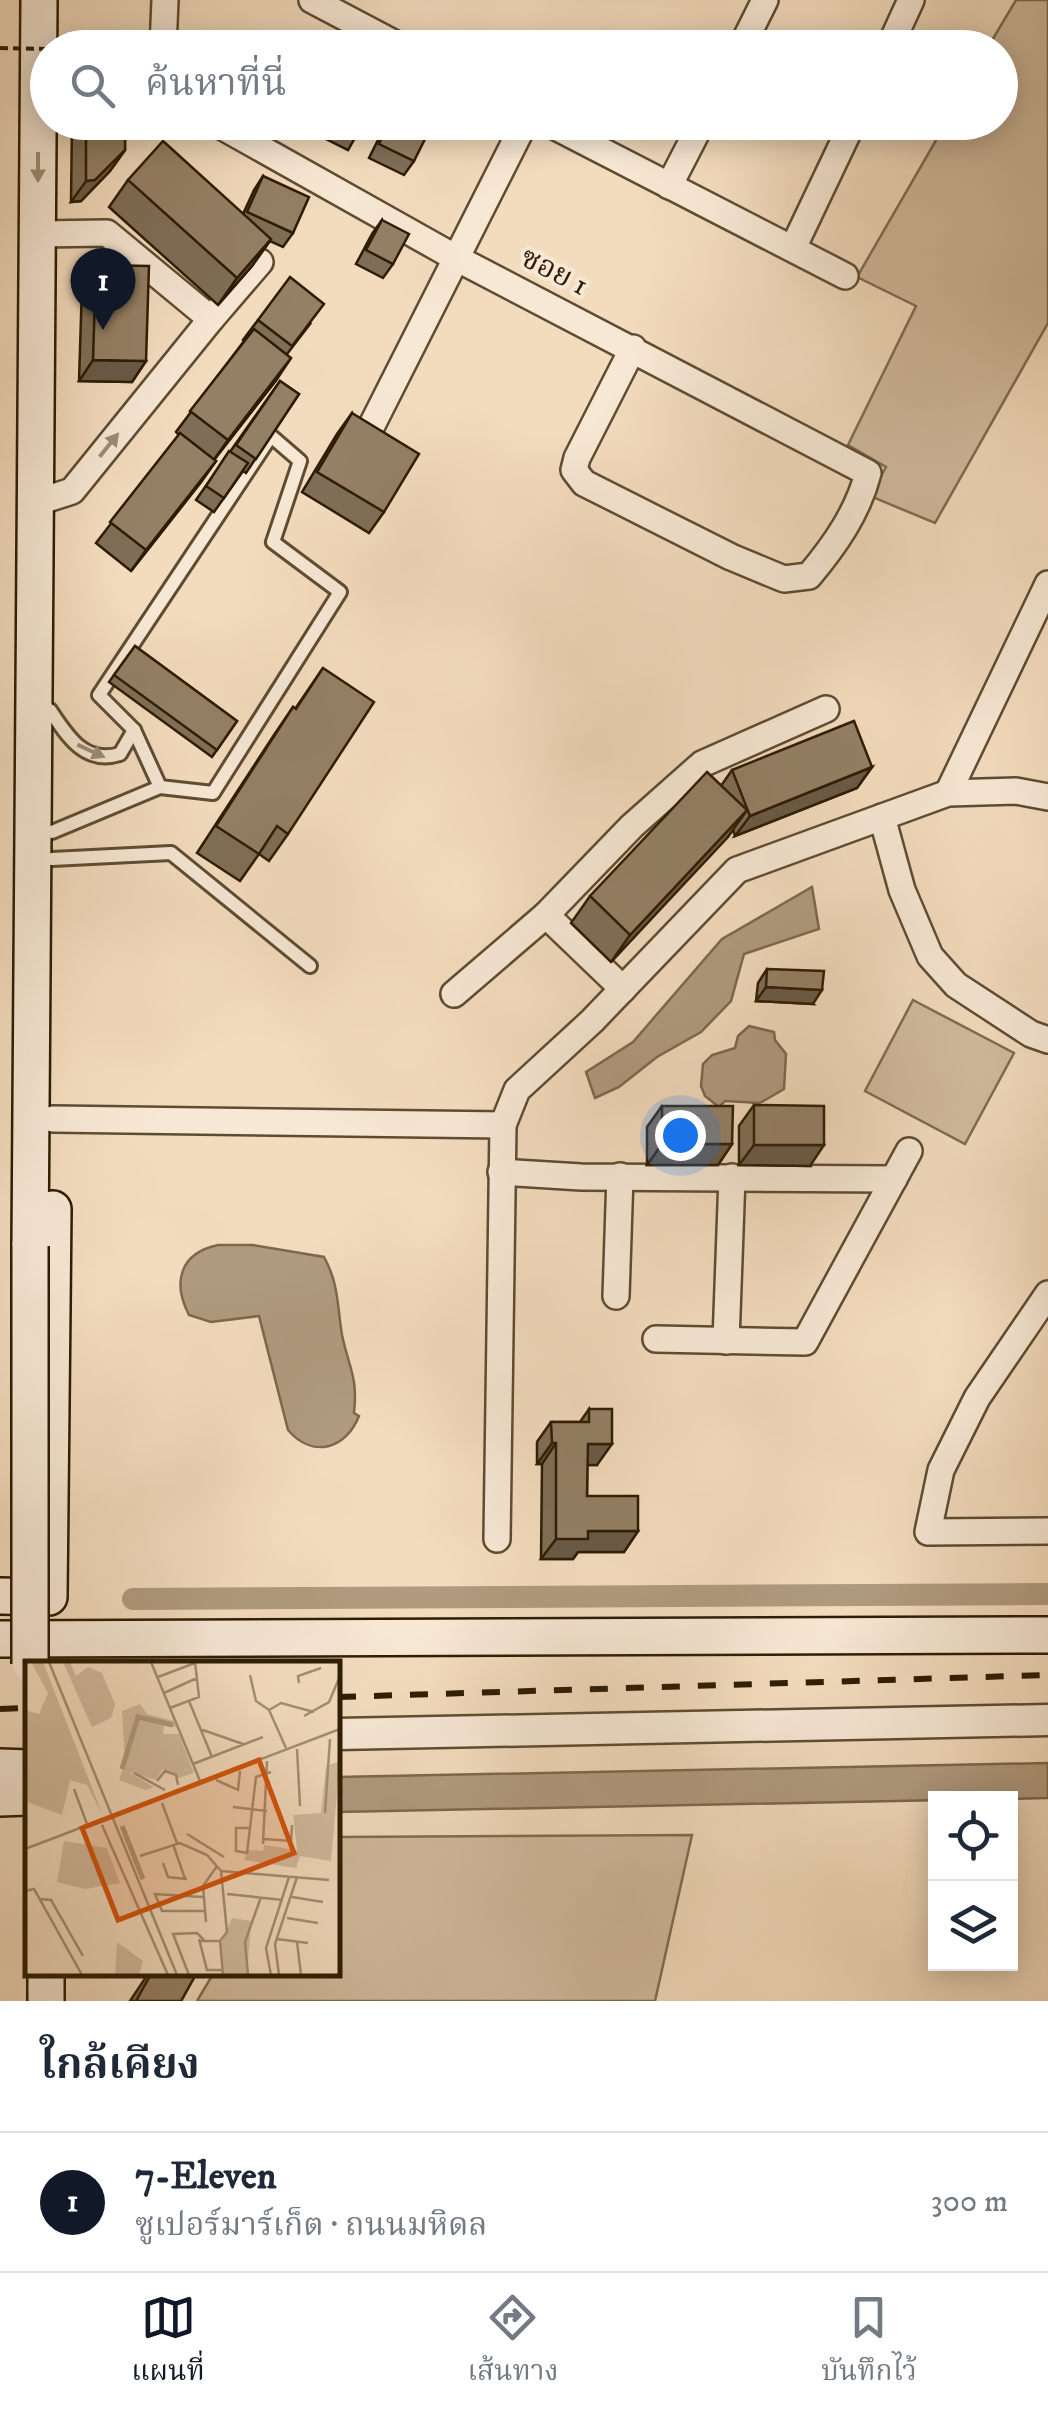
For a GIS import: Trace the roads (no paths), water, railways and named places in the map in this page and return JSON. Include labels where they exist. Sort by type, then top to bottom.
[{"type":"main road","points":[[39,0],[39,30]]},
{"type":"main road","points":[[38,140],[30,1246],[40,1651]]},
{"type":"main road","points":[[36,559],[48,653],[52,845],[49,1597],[40,1651]]},
{"type":"main road","points":[[0,1596],[49,1597]]},
{"type":"main road","points":[[0,1639],[40,1651],[1048,1635]]},
{"type":"main road","points":[[0,1798],[25,1797]]},
{"type":"street","points":[[164,30],[165,0]]},
{"type":"street","points":[[312,0],[369,30]]},
{"type":"street","points":[[749,30],[765,0]]},
{"type":"street","points":[[897,30],[911,0]]},
{"type":"street","name":"ซอย 1","points":[[246,140],[456,258],[633,348],[868,473],[862,495],[833,547],[809,576],[784,580],[731,557],[584,482],[574,470],[633,348]]},
{"type":"street","points":[[369,430],[516,140]]},
{"type":"street","points":[[581,140],[845,276]]},
{"type":"street","points":[[670,186],[693,140]]},
{"type":"street","points":[[793,248],[844,140]]},
{"type":"street","points":[[37,234],[108,233],[210,320]]},
{"type":"street","points":[[35,503],[72,491],[260,262]]},
{"type":"street","points":[[948,793],[1048,584]]},
{"type":"street","points":[[454,994],[546,915],[632,826],[702,764],[826,709]]},
{"type":"street","points":[[498,1539],[502,1125],[517,1090],[623,989],[737,870],[948,793],[1016,791],[1048,797]]},
{"type":"street","points":[[882,817],[902,890],[930,956],[956,985],[1031,1034],[1048,1040]]},
{"type":"street","points":[[546,915],[623,989]]},
{"type":"street","points":[[53,1119],[502,1125]]},
{"type":"street","points":[[656,1340],[805,1342],[909,1152]]},
{"type":"street","points":[[501,1172],[894,1179]]},
{"type":"street","points":[[616,1296],[620,1176]]},
{"type":"street","points":[[726,1341],[732,1177]]},
{"type":"street","points":[[1048,1294],[977,1398],[942,1470],[928,1532],[1048,1531]]},
{"type":"street","points":[[340,1734],[1048,1720]]},
{"type":"lane","points":[[52,845],[160,786],[213,793],[340,592],[272,542],[300,461],[271,436],[99,695],[134,730],[160,786]]},
{"type":"lane","points":[[50,710],[68,738],[85,752],[106,758],[120,754],[134,730]]},
{"type":"lane","points":[[52,845],[172,853],[310,966]]},
{"type":"waterway","points":[[133,1599],[1048,1594]]},
{"type":"railway","points":[[340,1697],[1048,1675]]},
{"type":"railway","points":[[0,1709],[25,1708]]},
{"type":"place","name":"7-Eleven","points":[[103,330]]}]
